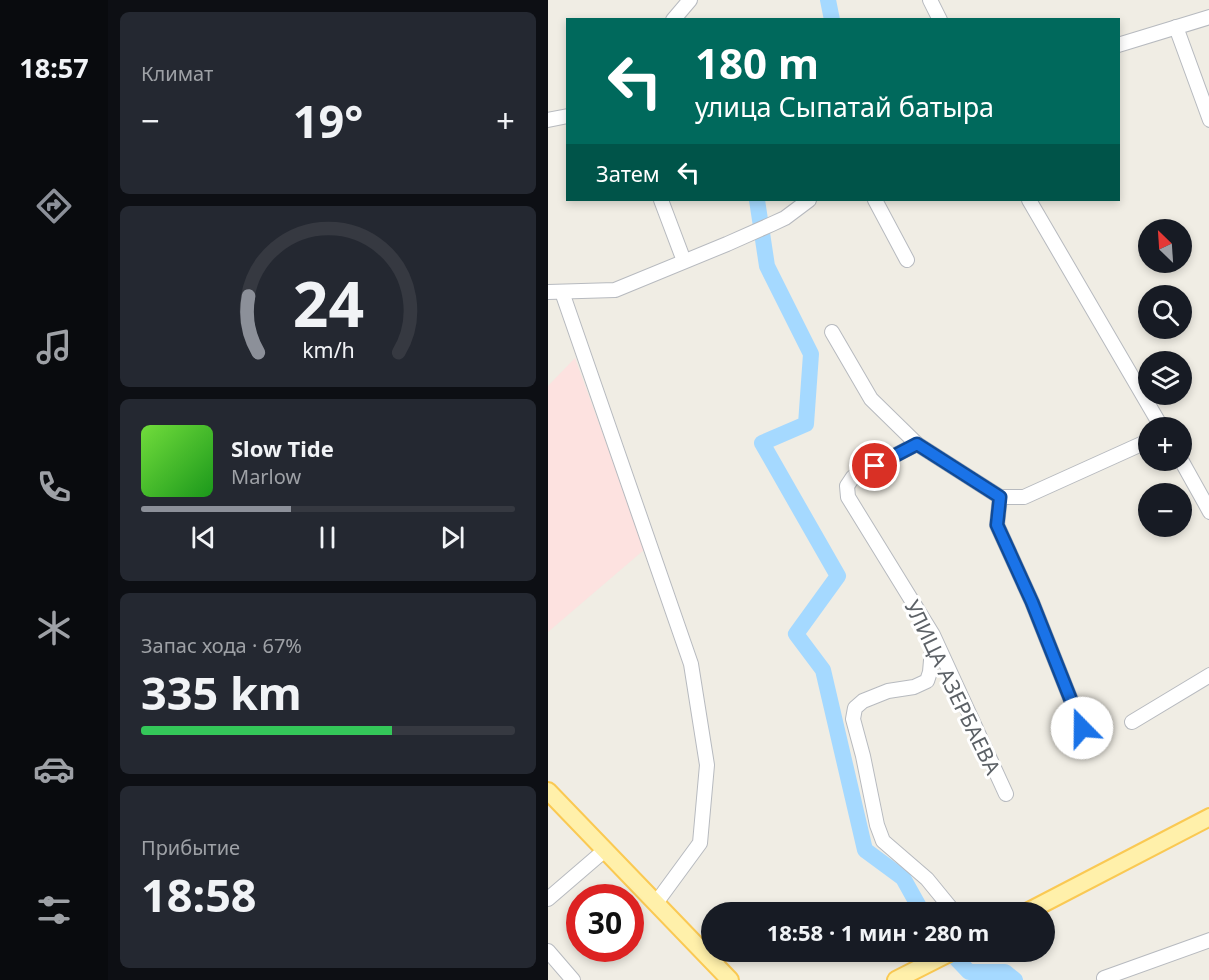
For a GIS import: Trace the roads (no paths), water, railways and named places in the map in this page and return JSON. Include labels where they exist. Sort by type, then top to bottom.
[{"type":"main road","points":[[548,791],[730,980]]},
{"type":"main road","points":[[1046,902],[1210,817]]},
{"type":"main road","points":[[896,980],[930,962]]},
{"type":"street","points":[[675,18],[690,0]]},
{"type":"street","points":[[930,0],[939,18]]},
{"type":"street","points":[[1120,44],[1210,16]]},
{"type":"street","points":[[1176,27],[1210,120]]},
{"type":"street","points":[[548,120],[566,117]]},
{"type":"street","points":[[662,201],[684,261]]},
{"type":"street","points":[[548,292],[615,290],[785,218],[808,201]]},
{"type":"street","points":[[876,201],[907,260]]},
{"type":"street","points":[[1030,201],[1157,417]]},
{"type":"street","points":[[562,292],[691,664],[707,765],[700,843],[656,903]]},
{"type":"street","points":[[832,332],[871,399],[917,444],[1000,497],[1024,497],[1138,446]]},
{"type":"street","name":"УЛИЦА АЗЕРБАЕВА","points":[[917,444],[853,477],[848,486],[848,497],[933,635],[1006,795]]},
{"type":"street","points":[[1187,471],[1210,512]]},
{"type":"street","points":[[1000,497],[997,525],[1032,602],[1082,728]]},
{"type":"street","points":[[933,635],[930,672],[927,681],[914,687],[888,691],[863,701],[855,708],[853,719],[877,825],[884,841],[927,879],[946,902]]},
{"type":"street","points":[[1132,722],[1210,675]]},
{"type":"street","points":[[551,892],[605,850]]},
{"type":"street","points":[[1104,978],[1210,940]]},
{"type":"street","points":[[548,951],[573,980]]},
{"type":"waterway","points":[[828,0],[832,18]]},
{"type":"waterway","points":[[757,201],[767,266],[811,354],[806,424],[762,443],[838,576],[796,634],[823,670],[865,850],[903,878],[916,902]]},
{"type":"waterway","points":[[959,962],[969,972],[1005,972],[1015,980]]}]
